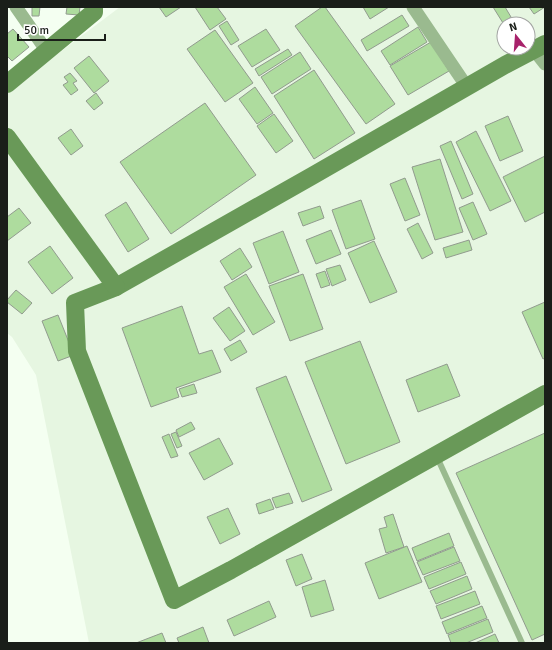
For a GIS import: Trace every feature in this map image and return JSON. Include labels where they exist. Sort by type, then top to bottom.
[{"type":"street","points":[[16,7],[46,50]]},
{"type":"street","points":[[7,84],[46,50],[94,12],[94,7]]},
{"type":"street","points":[[413,7],[467,87]]},
{"type":"street","points":[[545,64],[539,47],[299,184],[116,286],[75,303],[77,351],[174,600],[231,570],[545,394]]},
{"type":"street","points":[[7,137],[116,286]]},
{"type":"lane","points":[[436,455],[522,643]]},
{"type":"shaded area","points":[[120,7],[545,7],[545,643],[89,643],[36,375],[12,337],[7,333],[7,92]]},
{"type":"building","points":[[32,7],[40,7],[39,16],[32,16]]},
{"type":"building","points":[[67,7],[80,7],[79,15],[66,14]]},
{"type":"building","points":[[159,7],[181,7],[166,17]]},
{"type":"building","points":[[195,7],[217,7],[226,19],[210,30]]},
{"type":"building","points":[[322,7],[325,7],[395,104],[366,124],[295,26]]},
{"type":"building","points":[[363,7],[389,7],[370,19]]},
{"type":"building","points":[[493,7],[505,7],[510,16],[499,16]]},
{"type":"building","points":[[529,7],[545,7],[534,14]]},
{"type":"building","points":[[402,15],[409,26],[367,51],[361,40]]},
{"type":"building","points":[[227,21],[239,40],[231,45],[219,26]]},
{"type":"building","points":[[418,27],[427,42],[390,65],[381,51]]},
{"type":"building","points":[[13,29],[29,47],[12,61],[7,56],[7,34]]},
{"type":"building","points":[[266,29],[280,50],[252,67],[238,46]]},
{"type":"building","points":[[215,30],[253,83],[225,102],[187,49]]},
{"type":"building","points":[[431,42],[449,71],[408,95],[390,66]]},
{"type":"building","points":[[288,49],[292,55],[259,76],[255,69]]},
{"type":"building","points":[[300,52],[311,69],[272,94],[261,77]]},
{"type":"building","points":[[89,56],[109,81],[94,93],[74,68]]},
{"type":"building","points":[[314,70],[355,133],[314,159],[274,96]]},
{"type":"building","points":[[70,73],[77,81],[73,83],[78,90],[71,95],[63,85],[68,82],[64,77]]},
{"type":"building","points":[[255,87],[273,113],[257,124],[239,99]]},
{"type":"building","points":[[96,93],[103,103],[94,110],[86,101]]},
{"type":"building","points":[[205,103],[256,175],[171,234],[120,162]]},
{"type":"building","points":[[274,114],[293,141],[276,153],[257,126]]},
{"type":"building","points":[[508,116],[523,151],[500,161],[485,126]]},
{"type":"building","points":[[71,129],[83,146],[71,155],[58,138]]},
{"type":"building","points":[[476,131],[511,201],[490,211],[456,142]]},
{"type":"building","points":[[451,141],[473,194],[462,199],[440,146]]},
{"type":"building","points":[[545,156],[545,212],[525,222],[503,177]]},
{"type":"building","points":[[440,159],[463,232],[435,240],[412,167]]},
{"type":"building","points":[[405,178],[420,215],[405,221],[390,184]]},
{"type":"building","points":[[361,200],[375,239],[346,249],[332,210]]},
{"type":"building","points":[[126,202],[149,239],[128,252],[105,215]]},
{"type":"building","points":[[473,202],[487,234],[473,240],[459,208]]},
{"type":"building","points":[[320,206],[324,218],[303,226],[298,213]]},
{"type":"building","points":[[19,208],[31,223],[7,241],[7,217]]},
{"type":"building","points":[[418,223],[433,253],[422,259],[407,229]]},
{"type":"building","points":[[331,230],[341,254],[316,264],[306,240]]},
{"type":"building","points":[[283,231],[299,272],[269,284],[253,243]]},
{"type":"building","points":[[469,240],[472,250],[446,258],[443,248]]},
{"type":"building","points":[[374,241],[397,292],[370,303],[348,253]]},
{"type":"building","points":[[50,246],[73,278],[52,294],[28,262]]},
{"type":"building","points":[[240,248],[252,267],[232,280],[220,261]]},
{"type":"building","points":[[340,265],[346,280],[332,286],[326,269]]},
{"type":"building","points":[[325,271],[330,285],[321,288],[316,274]]},
{"type":"building","points":[[246,274],[275,322],[253,335],[224,287]]},
{"type":"building","points":[[303,274],[323,329],[290,341],[269,286]]},
{"type":"building","points":[[16,290],[32,303],[22,314],[7,302]]},
{"type":"building","points":[[545,302],[545,358],[543,359],[522,312]]},
{"type":"building","points":[[182,306],[199,354],[212,350],[221,372],[176,388],[179,397],[151,407],[122,328]]},
{"type":"building","points":[[229,307],[245,331],[230,341],[213,318]]},
{"type":"building","points":[[58,315],[74,355],[58,361],[42,321]]},
{"type":"building","points":[[240,340],[247,352],[231,361],[224,349]]},
{"type":"building","points":[[360,341],[400,442],[346,464],[305,362]]},
{"type":"building","points":[[447,364],[460,396],[418,412],[406,380]]},
{"type":"building","points":[[286,376],[332,490],[302,502],[256,388]]},
{"type":"building","points":[[194,384],[197,393],[182,397],[179,389]]},
{"type":"building","points":[[191,422],[195,429],[179,437],[176,430]]},
{"type":"building","points":[[176,432],[182,446],[177,448],[171,434]]},
{"type":"building","points":[[545,433],[545,634],[532,640],[456,473]]},
{"type":"building","points":[[169,434],[178,456],[171,458],[162,437]]},
{"type":"building","points":[[219,438],[233,464],[204,480],[189,453]]},
{"type":"building","points":[[289,493],[293,503],[276,508],[272,498]]},
{"type":"building","points":[[270,499],[274,509],[259,514],[256,504]]},
{"type":"building","points":[[228,508],[240,534],[220,544],[207,517]]},
{"type":"building","points":[[393,514],[404,547],[386,553],[379,529],[387,527],[384,517]]},
{"type":"building","points":[[449,533],[454,546],[417,561],[412,548]]},
{"type":"building","points":[[407,546],[422,582],[379,599],[365,563]]},
{"type":"building","points":[[454,547],[460,561],[423,575],[417,562]]},
{"type":"building","points":[[302,554],[312,579],[296,586],[286,560]]},
{"type":"building","points":[[461,562],[466,574],[429,589],[424,577]]},
{"type":"building","points":[[467,576],[472,589],[436,604],[430,591]]},
{"type":"building","points":[[325,580],[334,610],[311,617],[302,587]]},
{"type":"building","points":[[475,591],[480,604],[441,619],[436,606]]},
{"type":"building","points":[[269,601],[276,617],[234,636],[227,620]]},
{"type":"building","points":[[482,606],[487,618],[447,634],[442,622]]},
{"type":"building","points":[[488,619],[493,632],[466,643],[451,643],[448,635]]},
{"type":"building","points":[[203,627],[209,643],[179,643],[177,638]]},
{"type":"building","points":[[162,633],[166,643],[136,643]]},
{"type":"building","points":[[495,634],[499,643],[475,643]]}]
